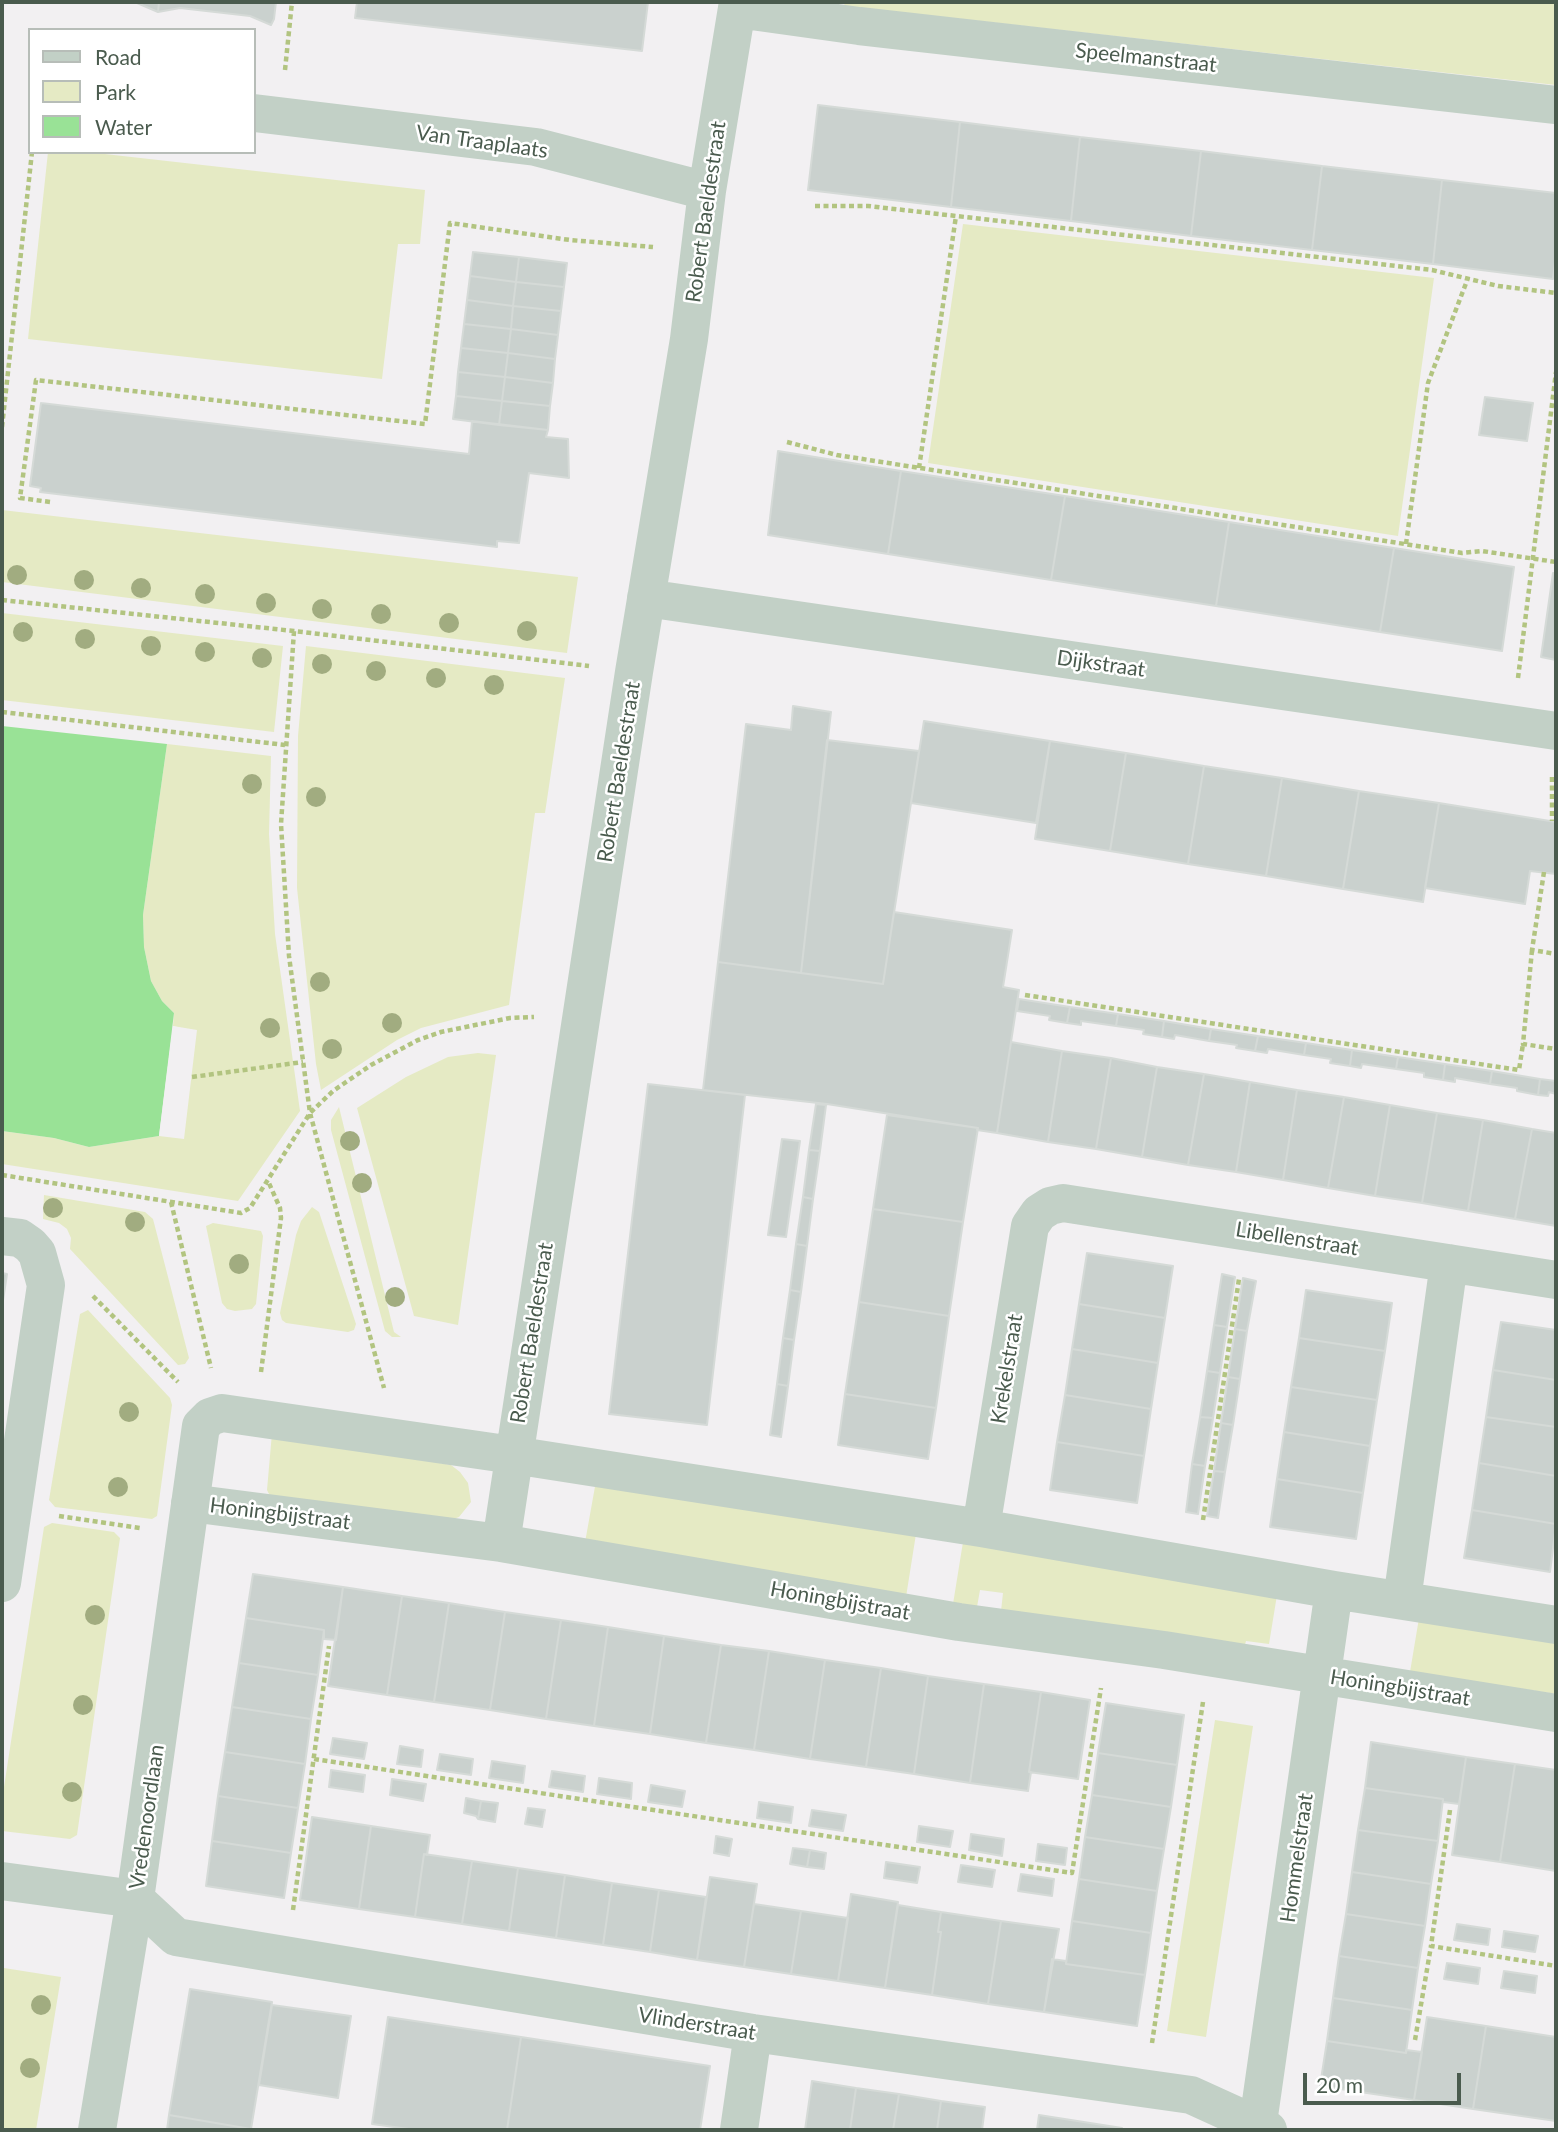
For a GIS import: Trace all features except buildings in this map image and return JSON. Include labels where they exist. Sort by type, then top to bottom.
[{"type":"street","name":"Speelmanstraat","points":[[737,6],[859,26],[1556,105]]},
{"type":"street","name":"Robert Baeldestraat","points":[[501,1543],[634,672],[689,339],[707,191],[737,6]]},
{"type":"street","name":"Van Traaplaats","points":[[267,114],[536,147],[707,191]]},
{"type":"street","name":"Dijkstraat","points":[[646,597],[1556,731]]},
{"type":"street","name":"Libellenstraat","points":[[1039,1213],[1050,1206],[1063,1203],[1556,1280]]},
{"type":"street","name":"Krekelstraat","points":[[981,1528],[1030,1226],[1039,1213]]},
{"type":"street","points":[[2,1583],[46,1285],[20,1243]]},
{"type":"street","points":[[1402,1600],[1449,1263]]},
{"type":"street","points":[[229,1416],[513,1455],[981,1528],[1334,1590],[1556,1625]]},
{"type":"street","name":"Honingbijstraat","points":[[229,1416],[201,1426],[188,1519],[501,1543],[959,1622],[1210,1657],[1556,1713]]},
{"type":"street","name":"Vredenoordlaan","points":[[97,2130],[135,1899],[188,1519]]},
{"type":"street","name":"Hommelstraat","points":[[1261,2129],[1334,1590]]},
{"type":"street","points":[[2,1881],[135,1899]]},
{"type":"street","name":"Vlinderstraat","points":[[135,1899],[176,1937],[753,2033],[1191,2095],[1261,2129]]},
{"type":"street","points":[[739,2130],[753,2033]]},
{"type":"path","points":[[267,114],[292,2]]},
{"type":"path","points":[[2,427],[32,154]]},
{"type":"path","points":[[815,206],[868,206],[1432,270],[1498,286],[1556,293]]},
{"type":"path","points":[[919,468],[956,216]]},
{"type":"path","points":[[50,502],[20,498],[36,380],[425,424],[450,223],[570,240],[699,251]]},
{"type":"path","points":[[1406,544],[1428,383],[1468,278]]},
{"type":"path","points":[[1512,724],[1556,372]]},
{"type":"path","points":[[787,442],[837,455],[1462,553],[1482,551],[1556,562]]},
{"type":"path","points":[[2,600],[294,631],[634,672]]},
{"type":"path","points":[[294,631],[281,824],[289,956],[310,1113],[397,1438]]},
{"type":"path","points":[[2,712],[285,746]]},
{"type":"path","points":[[1026,995],[1519,1070],[1532,950],[1544,872]]},
{"type":"path","points":[[1532,950],[1556,954]]},
{"type":"path","points":[[2,1175],[241,1213],[250,1208],[310,1113],[333,1091],[371,1065],[418,1040],[463,1027],[510,1018],[581,1015]]},
{"type":"path","points":[[1522,1044],[1556,1049]]},
{"type":"path","points":[[192,1077],[303,1062]]},
{"type":"path","points":[[229,1416],[281,1218],[280,1208],[267,1181]]},
{"type":"path","points":[[171,1202],[229,1416]]},
{"type":"path","points":[[20,1243],[75,1278],[229,1416]]},
{"type":"path","points":[[1203,1516],[1239,1278]]},
{"type":"path","points":[[13,1509],[188,1519]]},
{"type":"path","points":[[314,1759],[1072,1873],[1108,1642]]},
{"type":"path","points":[[287,1956],[329,1646]]},
{"type":"path","points":[[1145,2089],[1210,1657]]},
{"type":"path","points":[[1415,2040],[1450,1810]]},
{"type":"path","points":[[1431,1946],[1556,1966]]},
{"type":"green space","points":[[845,2],[1556,2],[1556,85],[844,6]]},
{"type":"green space","points":[[48,154],[105,154],[425,190],[420,244],[398,244],[382,379],[28,339]]},
{"type":"green space","points":[[963,224],[1434,278],[1398,536],[928,463]]},
{"type":"green space","points":[[2,510],[578,577],[567,653],[2,582]]},
{"type":"green space","points":[[2,613],[283,646],[274,732],[2,700]]},
{"type":"green space","points":[[306,646],[565,678],[545,813],[535,813],[509,1005],[421,1028],[397,1040],[321,1090],[297,888],[298,736]]},
{"type":"green space","points":[[167,744],[271,756],[269,834],[275,934],[300,1111],[238,1201],[2,1164],[2,1131],[54,1138],[89,1147],[159,1136],[184,1139],[197,1030],[173,1026],[174,1013],[162,1001],[151,981],[144,947],[143,915]]},
{"type":"green space","points":[[478,1053],[496,1055],[458,1325],[414,1316],[357,1108],[406,1077],[448,1057]]},
{"type":"green space","points":[[339,1107],[394,1332],[401,1337],[392,1337],[385,1331],[331,1130],[331,1120]]},
{"type":"green space","points":[[44,1195],[145,1212],[153,1219],[189,1358],[185,1364],[178,1365],[70,1249],[71,1238],[67,1229],[59,1223],[43,1219]]},
{"type":"green space","points":[[312,1207],[319,1212],[356,1324],[354,1330],[348,1332],[286,1323],[282,1320],[280,1313],[296,1235],[301,1221]]},
{"type":"green space","points":[[213,1223],[261,1231],[263,1236],[256,1304],[252,1309],[235,1311],[227,1309],[222,1303],[206,1226]]},
{"type":"green space","points":[[88,1310],[170,1398],[172,1405],[157,1516],[152,1519],[55,1507],[49,1500],[80,1314]]},
{"type":"green space","points":[[272,1433],[451,1465],[468,1483],[471,1502],[459,1517],[448,1521],[270,1496],[267,1490]]},
{"type":"green space","points":[[596,1481],[916,1534],[906,1597],[584,1548]]},
{"type":"green space","points":[[52,1523],[114,1532],[120,1538],[77,1835],[70,1839],[2,1831],[2,1800],[44,1527]]},
{"type":"green space","points":[[963,1542],[1277,1595],[1269,1644],[1246,1641],[1244,1648],[1001,1611],[1003,1593],[980,1590],[977,1607],[953,1604]]},
{"type":"green space","points":[[1419,1618],[1556,1641],[1556,1694],[1410,1672]]},
{"type":"green space","points":[[1215,1720],[1253,1726],[1206,2037],[1167,2031]]},
{"type":"green space","points":[[4,1968],[61,1977],[36,2130],[2,2130]]},
{"type":"water","points":[[2,726],[167,744],[143,915],[144,947],[151,981],[162,1001],[174,1013],[159,1136],[89,1147],[54,1138],[2,1131]]},
{"type":"pier","points":[[173,1026],[177,1027],[162,1136],[159,1136]]}]
